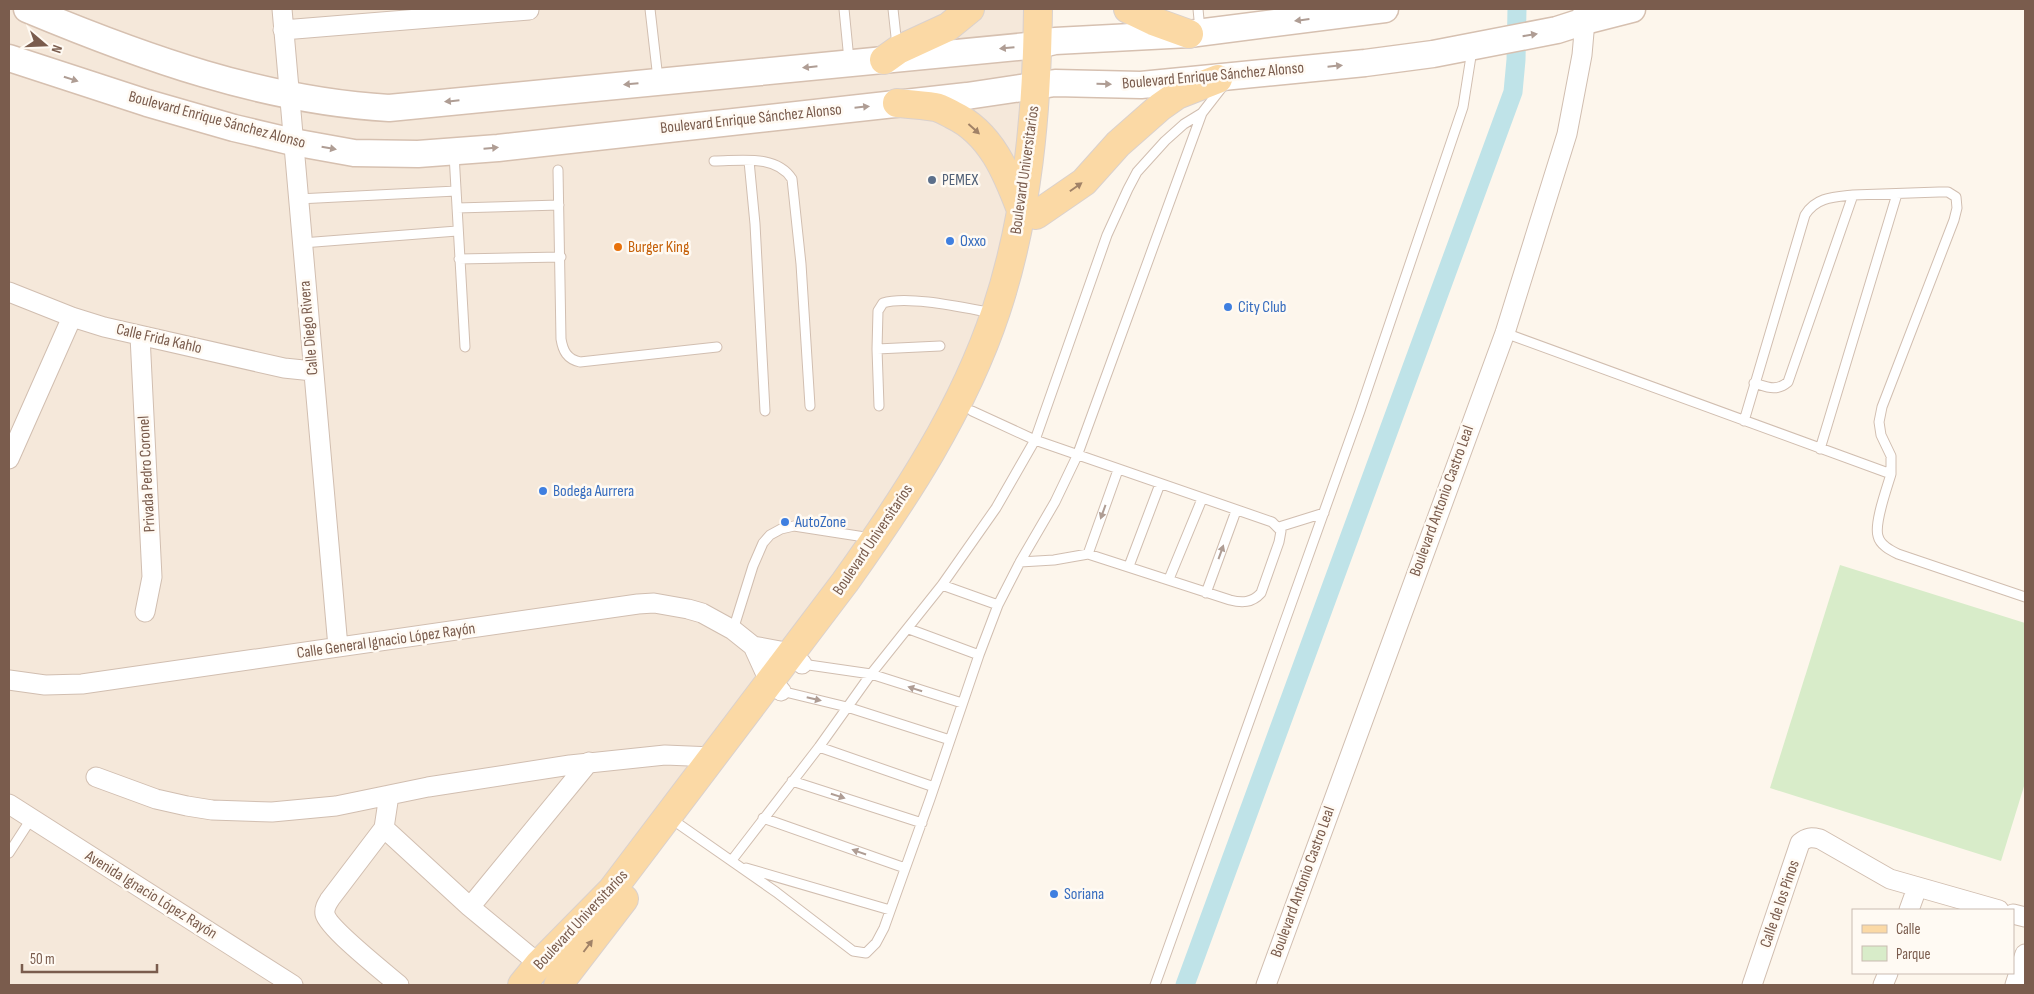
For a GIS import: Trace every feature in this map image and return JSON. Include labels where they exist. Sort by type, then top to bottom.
[{"type":"main road","points":[[28,9],[118,46],[225,80],[347,105],[389,108],[849,63],[891,55],[1046,43],[1154,22],[1196,25],[1385,9]]},
{"type":"main road","points":[[891,55],[948,27],[970,9]]},
{"type":"main road","name":"Boulevard Universitarios","points":[[1038,9],[1046,43]]},
{"type":"main road","name":"Boulevard Universitarios","points":[[796,659],[831,627],[901,528],[972,411],[999,351],[1022,286],[1029,213],[1048,109],[1045,85],[1046,43],[1053,9]]},
{"type":"main road","points":[[1128,9],[1154,22]]},
{"type":"main road","name":"Boulevard Enrique Sánchez Alonso","points":[[9,58],[147,103],[234,128],[293,142],[354,153],[418,154],[453,152],[1045,85],[1140,85],[1365,63],[1433,54],[1557,30],[1584,15],[1632,9]]},
{"type":"main road","points":[[897,103],[937,107],[974,128],[986,140],[1006,170],[1029,213],[1084,182],[1118,144],[1177,95],[1223,78]]},
{"type":"main road","name":"Boulevard Universitarios","points":[[558,985],[713,757],[796,659],[938,440],[956,406],[996,313],[1029,213]]},
{"type":"main road","name":"Boulevard Universitarios","points":[[531,975],[618,895],[680,825],[775,686]]},
{"type":"street","name":"Calle Diego Rivera","points":[[282,9],[338,648]]},
{"type":"street","points":[[283,30],[529,10]]},
{"type":"street","name":"Boulevard Antonio Castro Leal","points":[[1266,985],[1505,333],[1567,134],[1582,55],[1584,15]]},
{"type":"street","name":"Calle Frida Kahlo","points":[[9,292],[72,317],[140,336],[284,368],[313,371]]},
{"type":"street","points":[[9,459],[72,317]]},
{"type":"street","name":"Privada Pedro Coronel","points":[[140,336],[152,577],[146,612]]},
{"type":"street","name":"Calle General Ignacio López Rayón","points":[[9,680],[45,685],[82,684],[654,603],[688,609],[707,616],[733,630],[754,646]]},
{"type":"street","points":[[754,646],[796,659]]},
{"type":"street","points":[[754,646],[775,686]]},
{"type":"street","points":[[96,776],[156,799],[212,810],[272,812],[336,806],[436,786],[589,762],[665,754],[713,757]]},
{"type":"street","points":[[470,907],[589,762]]},
{"type":"street","points":[[389,795],[384,828],[330,899],[325,907],[325,915],[338,931],[399,985]]},
{"type":"street","name":"Avenida Ignacio López Rayón","points":[[9,804],[293,985]]},
{"type":"street","points":[[384,828],[470,907],[531,975]]},
{"type":"street","name":"Calle de los Pinos","points":[[1752,985],[1800,843],[1805,838],[1812,837],[1820,840],[1890,879],[1917,888]]},
{"type":"street","points":[[1909,909],[1917,888],[1995,909]]},
{"type":"street","points":[[2015,985],[2025,954]]},
{"type":"lane","points":[[650,9],[658,82]]},
{"type":"lane","points":[[844,9],[849,63]]},
{"type":"lane","points":[[891,55],[893,9]]},
{"type":"lane","points":[[1155,985],[1324,513],[1463,107],[1473,45]]},
{"type":"lane","points":[[680,825],[732,860],[817,926],[857,953],[866,953],[876,944],[922,823],[978,655],[998,605],[1020,562],[1055,502],[1077,456],[1202,113],[1223,78]]},
{"type":"lane","points":[[732,860],[871,674],[942,585],[996,508],[1035,440],[1107,235],[1128,189],[1137,172],[1164,141],[1184,124],[1202,113]]},
{"type":"lane","points":[[453,152],[465,347]]},
{"type":"lane","points":[[714,160],[770,162],[778,165],[788,173],[794,186],[810,406]]},
{"type":"lane","points":[[749,160],[755,224],[765,411]]},
{"type":"lane","points":[[558,170],[562,347],[564,352],[572,359],[580,362],[717,347]]},
{"type":"lane","points":[[298,199],[456,191]]},
{"type":"lane","points":[[1744,421],[1805,215],[1810,208],[1816,202],[1825,199],[1853,195],[1948,192],[1956,197],[1958,208],[1882,407],[1879,422],[1881,435],[1890,456],[1891,474],[1877,528],[1878,538],[1884,545],[1898,554],[2025,597]]},
{"type":"lane","points":[[1820,448],[1897,194]]},
{"type":"lane","points":[[1754,383],[1775,389],[1782,387],[1788,382],[1853,195]]},
{"type":"lane","points":[[457,208],[559,205]]},
{"type":"lane","points":[[302,243],[458,231]]},
{"type":"lane","points":[[459,259],[560,257]]},
{"type":"lane","points":[[879,406],[878,311],[883,302],[893,299],[996,313]]},
{"type":"lane","points":[[1505,333],[1891,474]]},
{"type":"lane","points":[[877,349],[940,346]]},
{"type":"lane","points":[[972,411],[1035,440],[1077,456],[1272,522],[1279,527],[1280,531],[1279,542],[1258,596],[1250,601],[1237,602],[1088,554],[1048,561],[1020,562]]},
{"type":"lane","points":[[1088,554],[1118,470]]},
{"type":"lane","points":[[1129,566],[1160,484]]},
{"type":"lane","points":[[1169,579],[1202,499]]},
{"type":"lane","points":[[1206,592],[1236,511]]},
{"type":"lane","points":[[1279,527],[1324,513]]},
{"type":"lane","points":[[733,630],[753,566],[763,543],[770,534],[794,526],[876,538]]},
{"type":"lane","points":[[942,585],[998,605]]},
{"type":"lane","points":[[908,628],[978,655]]},
{"type":"lane","points":[[796,659],[871,674],[962,703]]},
{"type":"lane","points":[[775,686],[950,740]]},
{"type":"lane","points":[[818,747],[934,787]]},
{"type":"lane","points":[[792,781],[922,823]]},
{"type":"lane","points":[[763,818],[905,868]]},
{"type":"lane","points":[[9,853],[31,819]]},
{"type":"lane","points":[[740,866],[890,910]]},
{"type":"shaded area","points":[[9,9],[1049,9],[1020,276],[1000,344],[971,410],[936,469],[795,667],[548,985],[9,985]]},
{"type":"green space","points":[[1840,565],[2025,623],[2025,783],[2001,861],[1770,788]]},
{"type":"waterway","points":[[1185,985],[1513,92],[1517,9]]},
{"type":"place","name":"PEMEX","points":[[932,180]]},
{"type":"place","name":"Oxxo","points":[[950,241]]},
{"type":"place","name":"Burger King","points":[[618,247]]},
{"type":"place","name":"City Club","points":[[1228,307]]},
{"type":"place","name":"Bodega Aurrera","points":[[543,491]]},
{"type":"place","name":"AutoZone","points":[[785,522]]},
{"type":"place","name":"Soriana","points":[[1054,894]]}]
